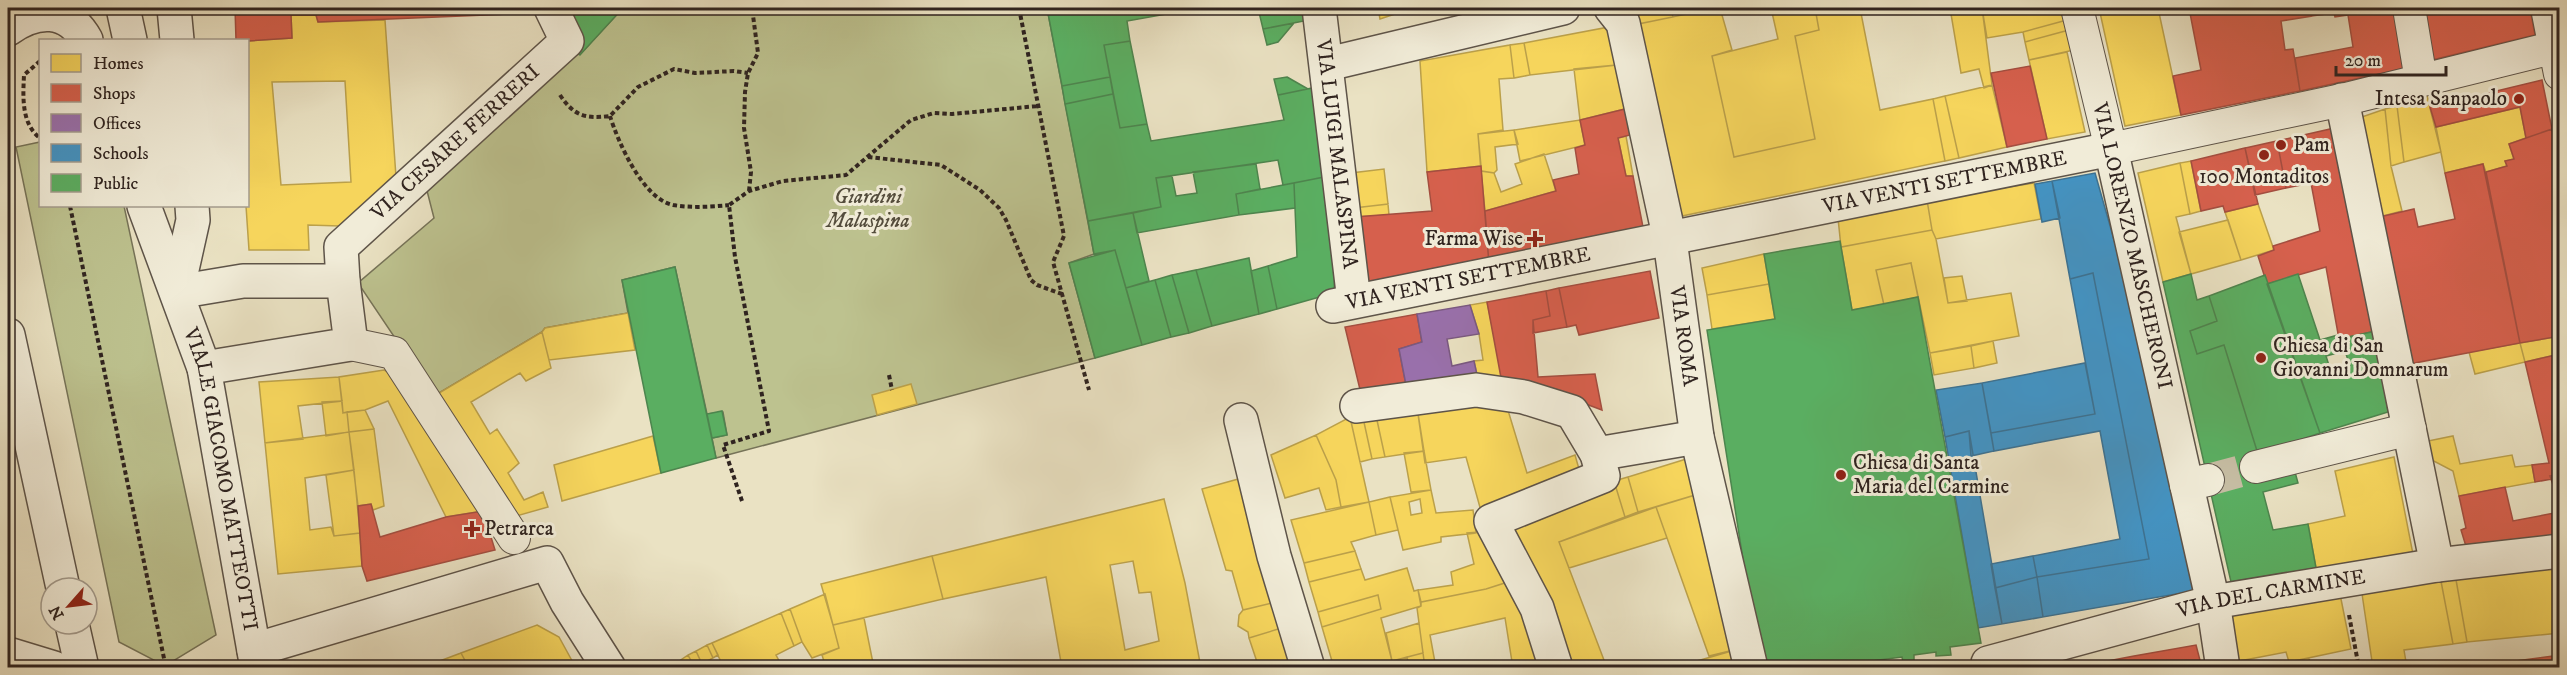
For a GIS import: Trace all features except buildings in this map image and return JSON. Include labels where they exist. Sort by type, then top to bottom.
[{"type":"street","points":[[123,8],[129,39]]},
{"type":"street","points":[[174,8],[177,39]]},
{"type":"street","name":"VIA CESARE FERRERI","points":[[351,344],[342,280],[341,247],[567,41],[551,8]]},
{"type":"street","name":"VIA LUIGI MALASPINA","points":[[1319,8],[1328,64],[1343,304]]},
{"type":"street","points":[[1328,64],[1563,8]]},
{"type":"street","name":"VIA ROMA","points":[[1611,8],[1623,23],[1670,240],[1697,437],[1751,668]]},
{"type":"street","name":"VIA LORENZO MASCHERONI","points":[[2077,8],[2197,483],[2223,668]]},
{"type":"street","points":[[2409,8],[2421,80]]},
{"type":"street","points":[[2547,8],[2557,56]]},
{"type":"street","points":[[8,29],[26,19],[52,14],[66,18],[79,27],[85,39]]},
{"type":"street","name":"VIA VENTI SETTEMBRE","points":[[1343,304],[1670,240],[2111,149],[2342,100],[2421,80],[2557,56]]},
{"type":"street","points":[[2342,100],[2437,565]]},
{"type":"street","name":"VIALE GIACOMO MATTEOTTI","points":[[144,207],[204,368],[255,659]]},
{"type":"street","name":"VIALE GIACOMO MATTEOTTI","points":[[160,207],[177,292]]},
{"type":"street","points":[[192,207],[193,220],[177,292],[243,281],[342,280]]},
{"type":"street","points":[[8,335],[60,576]]},
{"type":"street","points":[[204,368],[351,344],[394,353],[514,538]]},
{"type":"street","points":[[1357,406],[1476,390],[1524,397],[1572,412],[1597,454],[1603,476],[1491,521],[1537,608],[1556,668]]},
{"type":"street","points":[[1241,420],[1274,556],[1308,668]]},
{"type":"street","points":[[2256,467],[2410,429]]},
{"type":"street","points":[[1597,454],[1697,437]]},
{"type":"street","name":"VIA DEL CARMINE","points":[[1988,665],[2213,602],[2437,565],[2559,551]]},
{"type":"street","points":[[255,659],[547,563],[567,602],[609,668]]},
{"type":"street","points":[[75,636],[82,668]]},
{"type":"street","points":[[8,654],[54,668]]},
{"type":"path","points":[[749,191],[751,172],[744,121],[748,74],[758,53],[752,8]]},
{"type":"path","points":[[1018,8],[1064,236],[1053,262],[1089,390]]},
{"type":"path","points":[[39,62],[24,75],[22,96],[26,118],[39,137]]},
{"type":"path","points":[[541,64],[551,73],[557,91],[580,116],[610,116],[638,87],[674,69],[695,73],[734,71],[748,74]]},
{"type":"path","points":[[610,116],[628,160],[656,195],[671,205],[712,207],[729,205],[749,191],[799,178],[846,175],[911,120],[933,113],[952,114],[1038,106]]},
{"type":"path","points":[[868,157],[941,165],[980,189],[999,208],[1006,220],[1030,280],[1037,285],[1063,294]]},
{"type":"path","points":[[729,205],[735,257],[769,431],[723,445],[742,501]]},
{"type":"path","points":[[70,207],[166,668]]},
{"type":"path","points":[[889,375],[892,390]]},
{"type":"path","points":[[2343,581],[2359,668]]},
{"type":"green space","name":"Giardini Malaspina","points":[[623,8],[1047,8],[1094,254],[1069,263],[1095,358],[716,458],[712,438],[727,435],[723,412],[707,414],[675,267],[622,280],[628,313],[545,328],[542,332],[434,396],[358,283],[434,218],[425,183],[570,56],[580,54]]},
{"type":"green space","points":[[39,142],[39,207],[124,207],[216,635],[165,666],[119,642],[16,147]]},
{"type":"tunnel","points":[[2208,480],[2256,467]]},
{"type":"place","name":"Intesa Sanpaolo","points":[[2519,99]]},
{"type":"place","name":"Pam","points":[[2281,145]]},
{"type":"place","name":"100 Montaditos","points":[[2264,155]]},
{"type":"place","name":"Farma Wise","points":[[1535,239]]},
{"type":"place","name":"Chiesa di San Giovanni Domnarum","points":[[2261,358]]},
{"type":"place","name":"Chiesa di Santa Maria del Carmine","points":[[1841,475]]},
{"type":"place","name":"Petrarca","points":[[472,529]]}]
